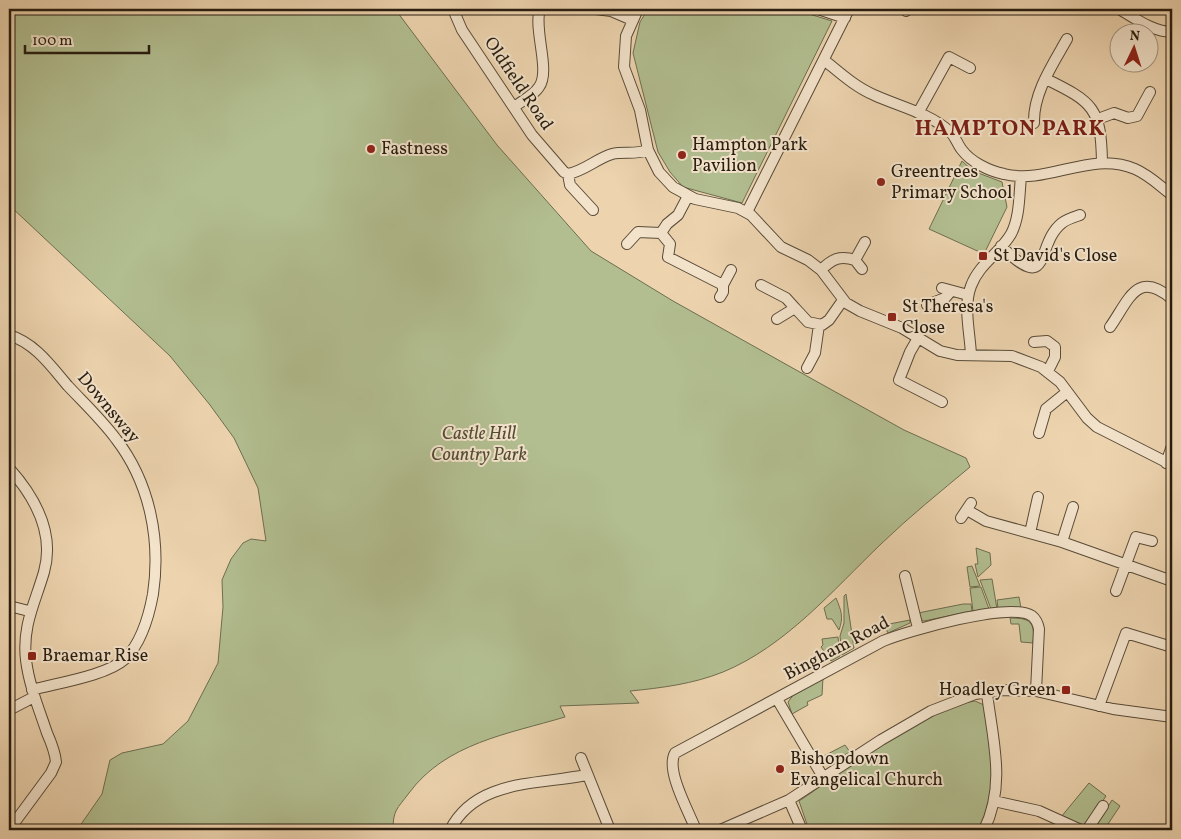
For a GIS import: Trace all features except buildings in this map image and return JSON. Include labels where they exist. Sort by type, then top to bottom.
[{"type":"street","name":"Oldfield Road","points":[[453,9],[462,30],[535,139],[568,174],[570,185],[593,210]]},
{"type":"street","points":[[514,107],[541,85],[542,51],[538,20],[540,9]]},
{"type":"street","points":[[596,9],[611,11],[632,20]]},
{"type":"street","points":[[638,9],[624,44],[624,67],[640,110],[648,150],[668,182],[688,196],[703,202],[738,208],[746,212],[760,223],[781,247],[808,260],[821,270],[843,300],[853,308],[902,328],[945,353],[1012,356],[1033,363],[1048,371],[1087,418],[1102,431],[1169,464],[1172,446]]},
{"type":"street","points":[[746,212],[847,13],[818,9]]},
{"type":"street","points":[[1119,9],[1143,23],[1164,32],[1172,32]]},
{"type":"street","points":[[1034,123],[1035,102],[1067,39]]},
{"type":"street","points":[[918,113],[949,57],[970,68]]},
{"type":"street","points":[[824,60],[866,91],[918,113],[950,131],[962,151],[980,165],[998,173],[1021,177],[1045,175],[1077,166],[1102,162],[1126,166],[1143,173],[1172,195]]},
{"type":"street","points":[[1046,79],[1082,97],[1098,119],[1101,135],[1102,162]]},
{"type":"street","points":[[1098,119],[1114,113],[1128,118],[1137,116],[1150,92]]},
{"type":"street","points":[[568,174],[612,154],[632,154],[648,150]]},
{"type":"street","points":[[971,355],[967,312],[968,295],[980,269],[1011,233],[1016,220],[1021,177]]},
{"type":"street","points":[[661,233],[669,222],[678,215],[688,196]]},
{"type":"street","points":[[1001,246],[1022,266],[1027,268],[1035,266],[1040,261],[1059,226],[1065,220],[1080,215]]},
{"type":"street","points":[[627,244],[638,232],[661,233],[670,244],[665,262],[723,285]]},
{"type":"street","points":[[821,270],[836,258],[858,265],[865,242]]},
{"type":"street","points":[[720,297],[723,292],[723,285],[731,270]]},
{"type":"street","points":[[761,284],[786,298],[808,322],[819,325],[830,320],[843,300]]},
{"type":"street","points":[[1110,328],[1138,288],[1147,286],[1157,287],[1172,299]]},
{"type":"street","points":[[927,305],[945,298],[947,290],[968,295]]},
{"type":"street","points":[[777,319],[795,308]]},
{"type":"street","points":[[807,368],[816,353],[819,325]]},
{"type":"street","name":"Downsway","points":[[9,335],[33,348],[118,441],[131,462],[146,498],[156,552],[155,578],[147,620],[141,634],[125,658],[110,668],[33,693],[9,710]]},
{"type":"street","points":[[918,338],[897,384],[942,402]]},
{"type":"street","points":[[1034,342],[1047,341],[1055,347],[1056,354],[1048,371]]},
{"type":"street","points":[[1039,433],[1046,408],[1067,392]]},
{"type":"street","points":[[9,468],[32,500],[42,521],[46,536],[44,570],[29,611],[25,649],[33,693],[55,752],[56,765],[9,830]]},
{"type":"street","points":[[1030,533],[1038,497]]},
{"type":"street","points":[[1062,542],[1073,507]]},
{"type":"street","points":[[966,510],[986,521],[1062,542],[1172,581]]},
{"type":"street","points":[[1116,591],[1136,536],[1152,541]]},
{"type":"street","points":[[905,576],[918,628]]},
{"type":"street","points":[[9,606],[29,611]]},
{"type":"street","name":"Bingham Road","points":[[696,830],[672,771],[673,757],[681,749],[777,699],[857,653],[918,628],[1020,612],[1032,616],[1037,623],[1039,632],[1036,691]]},
{"type":"street","points":[[1099,706],[1126,633],[1172,647]]},
{"type":"street","points":[[720,830],[789,800],[931,711],[966,696],[1002,690],[1036,691],[1099,706],[1172,717]]},
{"type":"street","points":[[984,830],[994,801],[997,758],[987,694]]},
{"type":"street","points":[[777,699],[823,777]]},
{"type":"street","points":[[581,758],[586,775],[610,830]]},
{"type":"street","points":[[450,830],[469,805],[488,794],[521,785],[586,775]]},
{"type":"street","points":[[789,800],[802,830]]},
{"type":"street","points":[[994,801],[1039,811],[1081,830]]},
{"type":"street","points":[[1087,830],[1103,806]]},
{"type":"green space","name":"Castle Hill Country Park","points":[[9,9],[395,9],[497,145],[591,251],[673,301],[904,430],[966,458],[970,467],[892,534],[808,616],[768,648],[723,672],[700,680],[630,691],[639,703],[560,706],[565,717],[500,735],[460,751],[441,762],[424,776],[409,793],[396,810],[393,830],[77,830],[102,794],[110,760],[122,753],[163,744],[188,721],[218,663],[223,607],[222,580],[231,559],[243,543],[251,539],[266,541],[258,488],[234,438],[210,405],[170,356],[9,205]]},
{"type":"green space","points":[[648,9],[793,9],[832,21],[742,203],[683,187],[670,172],[658,152],[633,53],[640,22]]},
{"type":"green space","points":[[962,161],[973,171],[1002,182],[1007,207],[984,254],[929,229]]},
{"type":"green space","points":[[976,548],[990,553],[991,565],[978,577],[975,564],[978,564]]},
{"type":"green space","points":[[972,566],[980,586],[970,587],[967,567]]},
{"type":"green space","points":[[992,579],[997,609],[991,609],[980,580]]},
{"type":"green space","points":[[981,587],[989,609],[973,611],[970,588]]},
{"type":"green space","points":[[846,594],[854,648],[842,655],[840,636],[844,623],[844,596]]},
{"type":"green space","points":[[1019,597],[1021,608],[998,608],[997,600]]},
{"type":"green space","points":[[836,598],[841,614],[839,630],[832,619],[827,619],[824,608]]},
{"type":"green space","points":[[971,604],[972,611],[924,621],[920,619],[918,613]]},
{"type":"green space","points":[[1010,618],[1027,620],[1030,623],[1033,630],[1033,643],[1021,642],[1019,624],[1011,624]]},
{"type":"green space","points":[[910,620],[910,623],[888,633],[884,625]]},
{"type":"green space","points":[[838,637],[840,656],[831,661],[821,647],[823,645],[822,639]]},
{"type":"green space","points":[[823,678],[822,695],[807,702],[808,705],[792,714],[788,702],[794,694]]},
{"type":"green space","points":[[975,701],[984,705],[990,738],[992,768],[992,782],[986,813],[980,830],[809,830],[799,801],[885,742],[909,728],[955,706]]},
{"type":"green space","points":[[845,745],[850,752],[827,764],[818,759]]},
{"type":"green space","points":[[1089,783],[1106,796],[1090,820],[1081,826],[1061,817]]},
{"type":"green space","points":[[1112,800],[1120,806],[1104,830],[1094,830]]},
{"type":"place","name":"Fastness","points":[[371,149]]},
{"type":"place","name":"Hampton Park Pavilion","points":[[682,155]]},
{"type":"place","name":"Greentrees Primary School","points":[[881,182]]},
{"type":"place","name":"St David's Close","points":[[983,256]]},
{"type":"place","name":"St Theresa's Close","points":[[892,317]]},
{"type":"place","name":"Braemar Rise","points":[[32,656]]},
{"type":"place","name":"Hoadley Green","points":[[1066,690]]},
{"type":"place","name":"Bishopdown Evangelical Church","points":[[780,769]]},
{"type":"district","name":"HAMPTON PARK","points":[[1010,129]]}]
